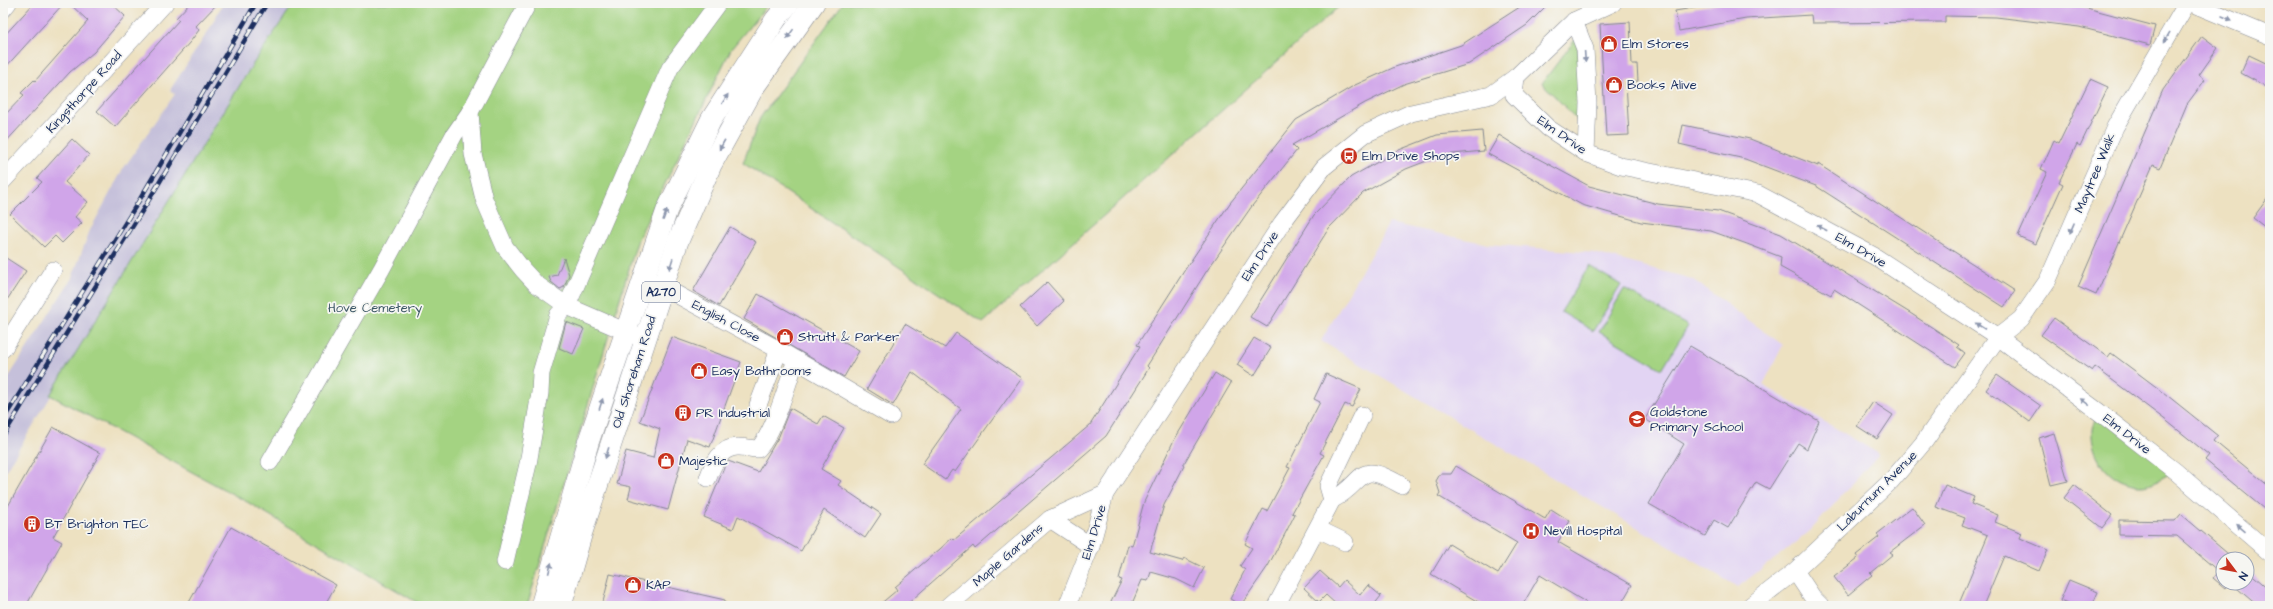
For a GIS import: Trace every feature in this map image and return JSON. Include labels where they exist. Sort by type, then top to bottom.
[{"type":"main road","name":"Old Shoreham Road","points":[[540,606],[588,443],[624,332],[667,210],[711,120],[776,19],[789,3]]},
{"type":"main road","name":"Old Shoreham Road","points":[[561,606],[582,532],[644,339],[678,241],[711,165],[754,87],[814,3]]},
{"type":"street","points":[[3,9],[8,3]]},
{"type":"street","name":"Kingsthorpe Road","points":[[3,181],[166,3]]},
{"type":"street","points":[[270,462],[381,270],[454,135],[470,112],[528,3]]},
{"type":"street","points":[[505,562],[528,464],[540,393],[541,373],[558,314],[567,306],[670,68],[718,3]]},
{"type":"street","points":[[1516,77],[1574,21],[1613,3]]},
{"type":"street","name":"Maytree Walk","points":[[1998,337],[2021,320],[2048,280],[2115,127],[2187,3]]},
{"type":"street","points":[[2191,3],[2270,36]]},
{"type":"street","points":[[1574,21],[1585,49],[1588,102],[1586,153]]},
{"type":"street","name":"Elm Drive","points":[[1516,77],[1514,95],[1548,128],[1586,153],[1621,166],[1758,194],[1874,256],[1998,337],[2175,471],[2270,553]]},
{"type":"street","name":"Elm Drive","points":[[1067,606],[1092,546],[1105,494],[1282,223],[1324,167],[1365,134],[1411,113],[1491,95],[1516,77]]},
{"type":"street","points":[[470,112],[473,154],[478,181],[492,220],[505,247],[536,284],[567,306],[624,332],[644,339]]},
{"type":"street","points":[[3,349],[53,270]]},
{"type":"street","name":"English Close","points":[[642,280],[663,287],[779,350],[891,416]]},
{"type":"street","name":"Laburnum Avenue","points":[[1750,606],[1795,571],[1891,481],[1909,462],[1998,337]]},
{"type":"street","points":[[758,405],[779,350]]},
{"type":"street","points":[[708,478],[714,463],[723,452],[739,446],[758,449],[762,445],[772,425],[796,360]]},
{"type":"street","points":[[1332,500],[1328,486],[1362,415]]},
{"type":"street","points":[[1276,606],[1332,500],[1343,494],[1362,476],[1373,472],[1383,475],[1401,485]]},
{"type":"street","name":"Maple Gardens","points":[[948,606],[1050,519],[1105,494]]},
{"type":"street","name":"Maple Gardens","points":[[1050,519],[1092,546]]},
{"type":"street","points":[[1318,529],[1344,542]]},
{"type":"street","points":[[1795,571],[1812,598],[1821,606]]},
{"type":"shaded area","points":[[223,3],[294,3],[251,67],[3,475],[3,386],[72,278],[90,230],[123,169],[175,94],[170,90],[209,30]]},
{"type":"shaded area","name":"Goldstone Primary School","points":[[1389,223],[1488,244],[1594,253],[1692,279],[1783,345],[1763,385],[1879,454],[1810,531],[1738,587],[1321,341]]},
{"type":"green space","name":"Hove Cemetery","points":[[294,3],[769,3],[731,49],[638,239],[527,606],[423,606],[249,503],[50,395],[251,67]]},
{"type":"green space","points":[[843,3],[1343,3],[983,323],[743,163],[760,118]]},
{"type":"green space","points":[[1577,37],[1585,128],[1542,83]]},
{"type":"green space","points":[[1589,266],[1621,285],[1593,331],[1561,312]]},
{"type":"green space","points":[[1624,289],[1688,326],[1662,369],[1599,332]]},
{"type":"green space","points":[[2099,412],[2175,471],[2145,485],[2121,480],[2112,474],[2105,468],[2099,459],[2092,440],[2092,427]]},
{"type":"building","points":[[34,3],[64,3],[3,70],[3,37]]},
{"type":"building","points":[[69,3],[111,3],[125,16],[94,52],[70,72],[3,145],[3,117],[24,95],[21,93],[34,80],[35,81],[88,21]]},
{"type":"building","points":[[190,3],[218,3],[196,26],[199,30],[190,42],[115,127],[97,111],[179,20],[176,18]]},
{"type":"building","points":[[1526,3],[1549,3],[1527,25],[1469,64],[1404,84],[1365,103],[1292,145],[1297,150],[1252,206],[1206,272],[1147,366],[1149,368],[1106,436],[975,549],[973,546],[905,606],[878,606],[897,590],[895,587],[952,538],[954,540],[1090,425],[1140,346],[1137,345],[1186,268],[1230,203],[1296,120],[1355,85],[1395,67],[1461,45]]},
{"type":"building","points":[[1724,3],[2052,3],[2079,6],[2155,26],[2150,45],[2079,27],[1996,17],[1945,16],[1945,22],[1812,23],[1811,15],[1746,19],[1679,31],[1675,11]]},
{"type":"building","points":[[1630,22],[1632,64],[1637,64],[1638,81],[1626,82],[1629,135],[1606,136],[1600,24]]},
{"type":"building","points":[[2202,36],[2218,48],[2199,75],[2205,80],[2187,104],[2160,168],[2153,165],[2096,295],[2078,287],[2163,90]]},
{"type":"building","points":[[2249,55],[2270,65],[2270,89],[2241,73]]},
{"type":"building","points":[[2090,79],[2108,87],[2080,146],[2077,144],[2059,182],[2063,184],[2036,244],[2018,236],[2047,172],[2041,169],[2054,140],[2059,143]]},
{"type":"building","points":[[1683,125],[1750,139],[1818,166],[1818,164],[2015,291],[2004,307],[1816,186],[1745,159],[1679,144]]},
{"type":"building","points":[[1482,131],[1484,151],[1442,155],[1406,169],[1363,193],[1329,228],[1267,327],[1250,317],[1314,215],[1351,177],[1399,150],[1437,135]]},
{"type":"building","points":[[1499,135],[1526,152],[1589,186],[1658,204],[1718,211],[1781,234],[1910,313],[1959,345],[1957,347],[1965,353],[1955,367],[1834,289],[1831,295],[1780,267],[1781,257],[1711,231],[1641,222],[1582,205],[1488,154]]},
{"type":"building","points":[[72,139],[89,155],[65,182],[88,202],[75,217],[82,223],[62,243],[55,236],[44,247],[10,214],[42,182],[37,178]]},
{"type":"building","points":[[2270,195],[2270,231],[2253,218]]},
{"type":"building","points":[[730,227],[756,242],[719,306],[693,291]]},
{"type":"building","points":[[3,256],[26,271],[3,306]]},
{"type":"building","points":[[564,258],[569,275],[564,287],[560,289],[551,282],[549,277],[557,275]]},
{"type":"building","points":[[1047,282],[1064,301],[1037,326],[1020,307]]},
{"type":"building","points":[[758,294],[859,351],[844,377],[744,319]]},
{"type":"building","points":[[2054,318],[2108,357],[2111,353],[2218,436],[2214,441],[2270,487],[2270,514],[2205,460],[2209,455],[2168,422],[2095,367],[2092,371],[2041,335]]},
{"type":"building","points":[[566,322],[584,329],[573,354],[559,348]]},
{"type":"building","points":[[905,324],[945,348],[956,333],[1022,378],[955,472],[952,470],[945,480],[922,464],[961,409],[912,372],[893,405],[867,389]]},
{"type":"building","points":[[672,337],[741,362],[710,447],[687,439],[668,510],[628,499],[631,487],[617,484],[626,451],[653,458],[660,429],[640,421]]},
{"type":"building","points":[[1254,338],[1271,348],[1254,376],[1237,365]]},
{"type":"building","points":[[1690,346],[1819,421],[1807,449],[1798,443],[1769,489],[1756,482],[1728,528],[1714,520],[1705,536],[1649,504],[1684,444],[1645,419]]},
{"type":"building","points":[[1215,373],[1231,383],[1183,465],[1184,466],[1164,505],[1150,552],[1182,561],[1184,558],[1204,568],[1194,588],[1176,579],[1151,572],[1148,581],[1142,580],[1131,606],[1109,606],[1122,580],[1119,579],[1128,545],[1132,546],[1144,502],[1173,442]]},
{"type":"building","points":[[1326,374],[1361,389],[1352,407],[1345,404],[1320,453],[1324,455],[1292,513],[1295,514],[1286,532],[1268,566],[1241,605],[1230,599],[1245,570],[1240,566],[1252,548],[1245,544],[1263,509],[1267,511],[1290,468],[1287,467],[1320,402],[1314,399]]},
{"type":"building","points":[[1997,375],[2041,406],[2030,422],[1986,390]]},
{"type":"building","points":[[1873,402],[1893,415],[1877,439],[1857,426]]},
{"type":"building","points":[[790,408],[818,424],[823,416],[844,428],[821,469],[841,481],[838,485],[881,514],[865,538],[824,510],[801,551],[738,516],[733,529],[704,517],[726,463],[728,461],[758,472],[779,436]]},
{"type":"building","name":"BT Brighton TEC","points":[[53,427],[100,453],[53,537],[62,542],[26,606],[3,606],[3,515]]},
{"type":"building","points":[[2054,433],[2068,481],[2051,485],[2039,438]]},
{"type":"building","name":"Nevill Hospital","points":[[1456,466],[1545,519],[1551,509],[1570,521],[1558,542],[1632,585],[1620,606],[1592,606],[1540,575],[1522,606],[1485,606],[1431,574],[1449,544],[1498,574],[1517,543],[1438,496],[1440,493],[1436,481],[1440,474],[1451,474]]},
{"type":"building","points":[[1945,485],[1974,497],[1971,504],[1998,515],[1995,522],[2022,533],[2020,538],[2048,550],[2039,571],[2004,556],[1983,606],[1958,606],[1988,535],[1962,525],[1965,518],[1936,507]]},
{"type":"building","points":[[2074,485],[2112,515],[2102,528],[2064,498]]},
{"type":"building","points":[[1912,507],[1925,525],[1890,552],[1893,554],[1870,573],[1872,575],[1848,595],[1834,577],[1858,558],[1856,555],[1879,537],[1877,534]]},
{"type":"building","points":[[2181,514],[2225,551],[2215,551],[2215,568],[2177,536],[2119,535],[2119,520],[2175,521]]},
{"type":"building","points":[[231,527],[336,585],[324,606],[187,606]]},
{"type":"building","points":[[1320,571],[1338,587],[1344,580],[1360,595],[1368,585],[1381,596],[1373,606],[1338,606],[1326,595],[1319,602],[1304,588]]},
{"type":"building","name":"KAP","points":[[610,574],[725,600],[725,606],[602,606]]},
{"type":"building","points":[[2255,577],[2270,590],[2270,606],[2258,606],[2240,591],[2255,591]]},
{"type":"building","points":[[2069,580],[2098,592],[2092,606],[2072,606],[2060,601]]},
{"type":"railway","points":[[3,420],[140,199],[256,3]]},
{"type":"railway","points":[[3,436],[147,203],[267,3]]},
{"type":"place","name":"Elm Stores","points":[[1609,44]]},
{"type":"place","name":"Books Alive","points":[[1614,85]]},
{"type":"place","name":"Elm Drive Shops","points":[[1349,156]]},
{"type":"place","name":"Strutt & Parker","points":[[785,337]]},
{"type":"place","name":"Easy Bathrooms","points":[[699,371]]},
{"type":"place","name":"PR Industrial","points":[[683,413]]},
{"type":"place","name":"Goldstone Primary School","points":[[1637,419]]},
{"type":"place","name":"Majestic","points":[[666,461]]},
{"type":"place","name":"BT Brighton TEC","points":[[32,524]]},
{"type":"place","name":"Nevill Hospital","points":[[1531,531]]},
{"type":"place","name":"KAP","points":[[633,585]]}]
